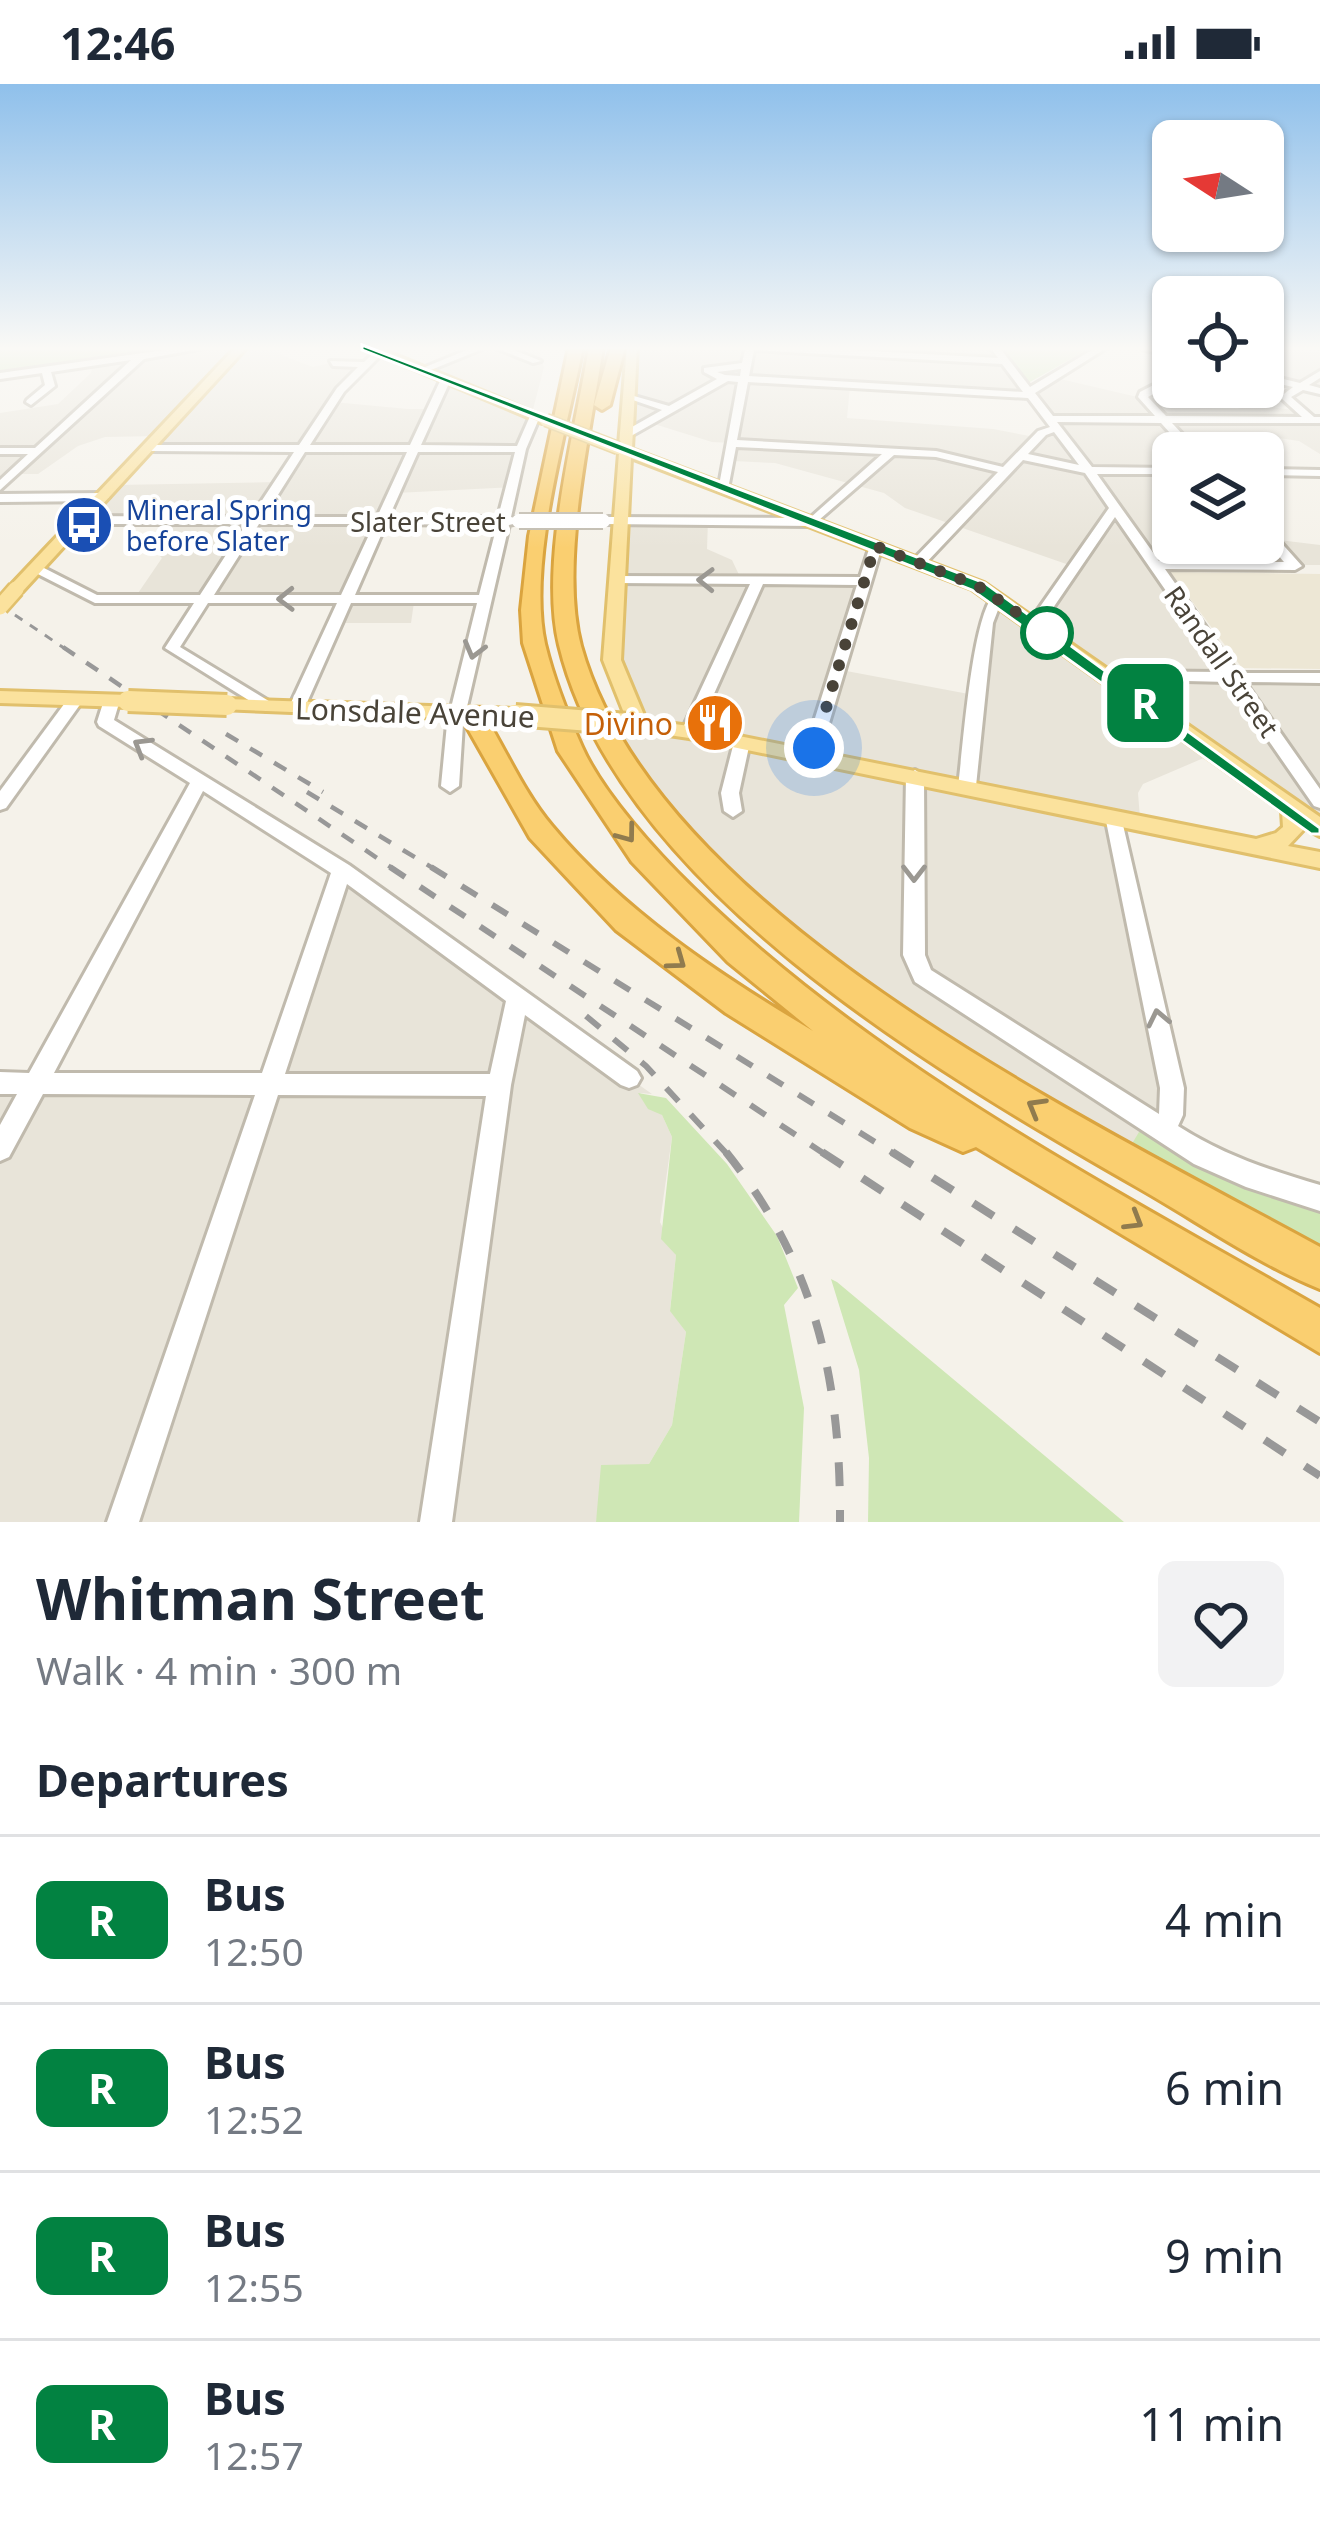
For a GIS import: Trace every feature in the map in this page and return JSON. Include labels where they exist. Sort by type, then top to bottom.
[{"type":"highway","points":[[564,414],[534,571],[531,620],[544,689],[593,786],[666,880],[777,986],[914,1087],[1320,1332]]},
{"type":"highway","points":[[587,414],[564,586],[574,662],[627,770],[700,860],[797,947],[912,1030],[1320,1269]]},
{"type":"highway","points":[[578,478],[598,414]]},
{"type":"highway","points":[[464,712],[548,841],[600,897],[656,946],[738,1003],[923,1116],[1084,1191]]},
{"type":"main road","points":[[0,607],[182,414]]},
{"type":"main road","points":[[532,414],[623,444],[781,517],[810,522],[875,546],[996,597],[1320,828]]},
{"type":"main road","points":[[627,414],[611,521],[617,579],[612,660],[633,724]]},
{"type":"main road","name":"Lonsdale Avenue","points":[[0,697],[464,712],[633,724],[915,776],[1320,860]]},
{"type":"main road","points":[[1258,846],[1284,839],[1294,829],[1292,808]]},
{"type":"street","points":[[0,486],[78,414]]},
{"type":"street","points":[[266,706],[172,649],[324,414]]},
{"type":"street","points":[[297,707],[429,414]]},
{"type":"street","points":[[623,444],[661,414]]},
{"type":"street","points":[[722,489],[736,414]]},
{"type":"street","name":"Randall Street","points":[[1046,414],[1320,802]]},
{"type":"street","points":[[1159,414],[1174,432]]},
{"type":"street","points":[[450,786],[488,599],[513,521],[521,449],[541,418]]},
{"type":"street","points":[[918,562],[1053,423],[1317,422]]},
{"type":"street","points":[[731,443],[936,454],[1006,471]]},
{"type":"street","points":[[151,448],[521,449]]},
{"type":"street","points":[[0,451],[38,451]]},
{"type":"street","points":[[810,522],[892,451]]},
{"type":"street","points":[[1020,456],[1089,470],[1152,471]]},
{"type":"street","points":[[1284,472],[1320,472]]},
{"type":"street","points":[[0,498],[103,497]]},
{"type":"street","points":[[1035,624],[1115,508]]},
{"type":"street","name":"Slater Street","points":[[81,520],[781,517]]},
{"type":"street","points":[[812,756],[875,546]]},
{"type":"street","points":[[1155,565],[1295,566],[1284,554]]},
{"type":"street","points":[[35,569],[95,599],[488,599]]},
{"type":"street","points":[[617,579],[866,581]]},
{"type":"street","points":[[689,732],[758,581]]},
{"type":"street","points":[[967,787],[986,623],[996,597]]},
{"type":"street","points":[[1107,676],[1320,678]]},
{"type":"street","points":[[0,804],[76,698]]},
{"type":"street","points":[[120,700],[103,716],[105,722],[342,870],[628,1078]]},
{"type":"street","points":[[733,811],[730,793],[742,742]]},
{"type":"street","points":[[915,776],[914,955],[918,969],[1163,1132],[1222,1165],[1320,1198]]},
{"type":"street","points":[[0,1149],[200,780]]},
{"type":"street","points":[[1114,816],[1172,1088],[1172,1115],[1163,1132]]},
{"type":"street","points":[[123,1522],[342,870]]},
{"type":"street","points":[[436,1522],[499,1084],[518,997]]},
{"type":"street","points":[[0,1083],[499,1084]]},
{"type":"shaded area","points":[[0,414],[532,414],[513,487],[396,493],[345,601],[414,602],[411,623],[338,623],[344,603],[134,599],[162,558],[153,549],[173,523],[85,521],[116,485],[277,482],[300,451],[151,448],[159,436],[105,437],[78,446],[38,474],[16,474],[0,488]]},
{"type":"shaded area","points":[[631,414],[847,414],[847,418],[993,429],[1040,438],[1054,424],[1047,414],[1309,414],[1320,419],[1320,454],[1299,441],[1284,439],[1284,432],[1152,432],[1152,564],[1284,564],[1284,541],[1320,545],[1320,565],[1159,565],[1231,675],[1320,679],[1320,830],[1213,754],[1143,784],[1138,793],[1140,818],[1120,817],[1180,1135],[1127,1152],[977,1070],[711,865],[606,723],[627,724],[615,659],[622,522],[708,521],[707,549],[732,560],[741,579],[864,582],[841,670],[974,695],[992,599],[1032,622],[1072,566],[905,508],[884,493],[775,463],[733,461],[733,443],[712,442],[651,423],[630,436]]},
{"type":"shaded area","points":[[1170,572],[1320,574],[1320,669],[1242,668]]},
{"type":"shaded area","points":[[340,873],[652,1094],[640,1093],[662,1115],[672,1137],[660,1222],[676,1255],[670,1310],[686,1332],[672,1425],[649,1464],[603,1483],[596,1522],[0,1522],[0,1083],[265,1085]]},
{"type":"green space","points":[[638,1093],[666,1098],[727,1164],[777,1236],[798,1288],[784,1305],[804,1408],[799,1522],[596,1522],[601,1465],[649,1464],[672,1425],[686,1332],[670,1311],[676,1255],[661,1239],[672,1137],[662,1115],[648,1109]]},
{"type":"green space","points":[[1148,1117],[1320,1193],[1320,1267],[1127,1152]]},
{"type":"green space","points":[[831,1279],[1124,1522],[868,1522],[869,1458],[859,1370]]},
{"type":"railway","points":[[0,605],[67,650]]},
{"type":"railway","points":[[63,647],[395,870]]},
{"type":"railway","points":[[226,734],[323,792]]},
{"type":"railway","points":[[307,792],[436,870]]},
{"type":"railway","points":[[390,867],[826,1155]]},
{"type":"railway","points":[[431,867],[896,1155]]},
{"type":"railway","points":[[586,1016],[646,1066],[728,1155]]},
{"type":"railway","points":[[726,1152],[782,1237],[817,1326],[835,1420],[840,1522]]},
{"type":"railway","points":[[822,1152],[1320,1476]]},
{"type":"railway","points":[[892,1152],[1320,1422]]},
{"type":"bus line","name":"R","points":[[533,414],[978,586],[1320,828]]},
{"type":"place","name":"Mineral Spring before Slater","points":[[84,525]]},
{"type":"place","name":"Divino","points":[[715,723]]},
{"type":"route","points":[[814,748],[875,546],[978,586],[1047,633]]}]
